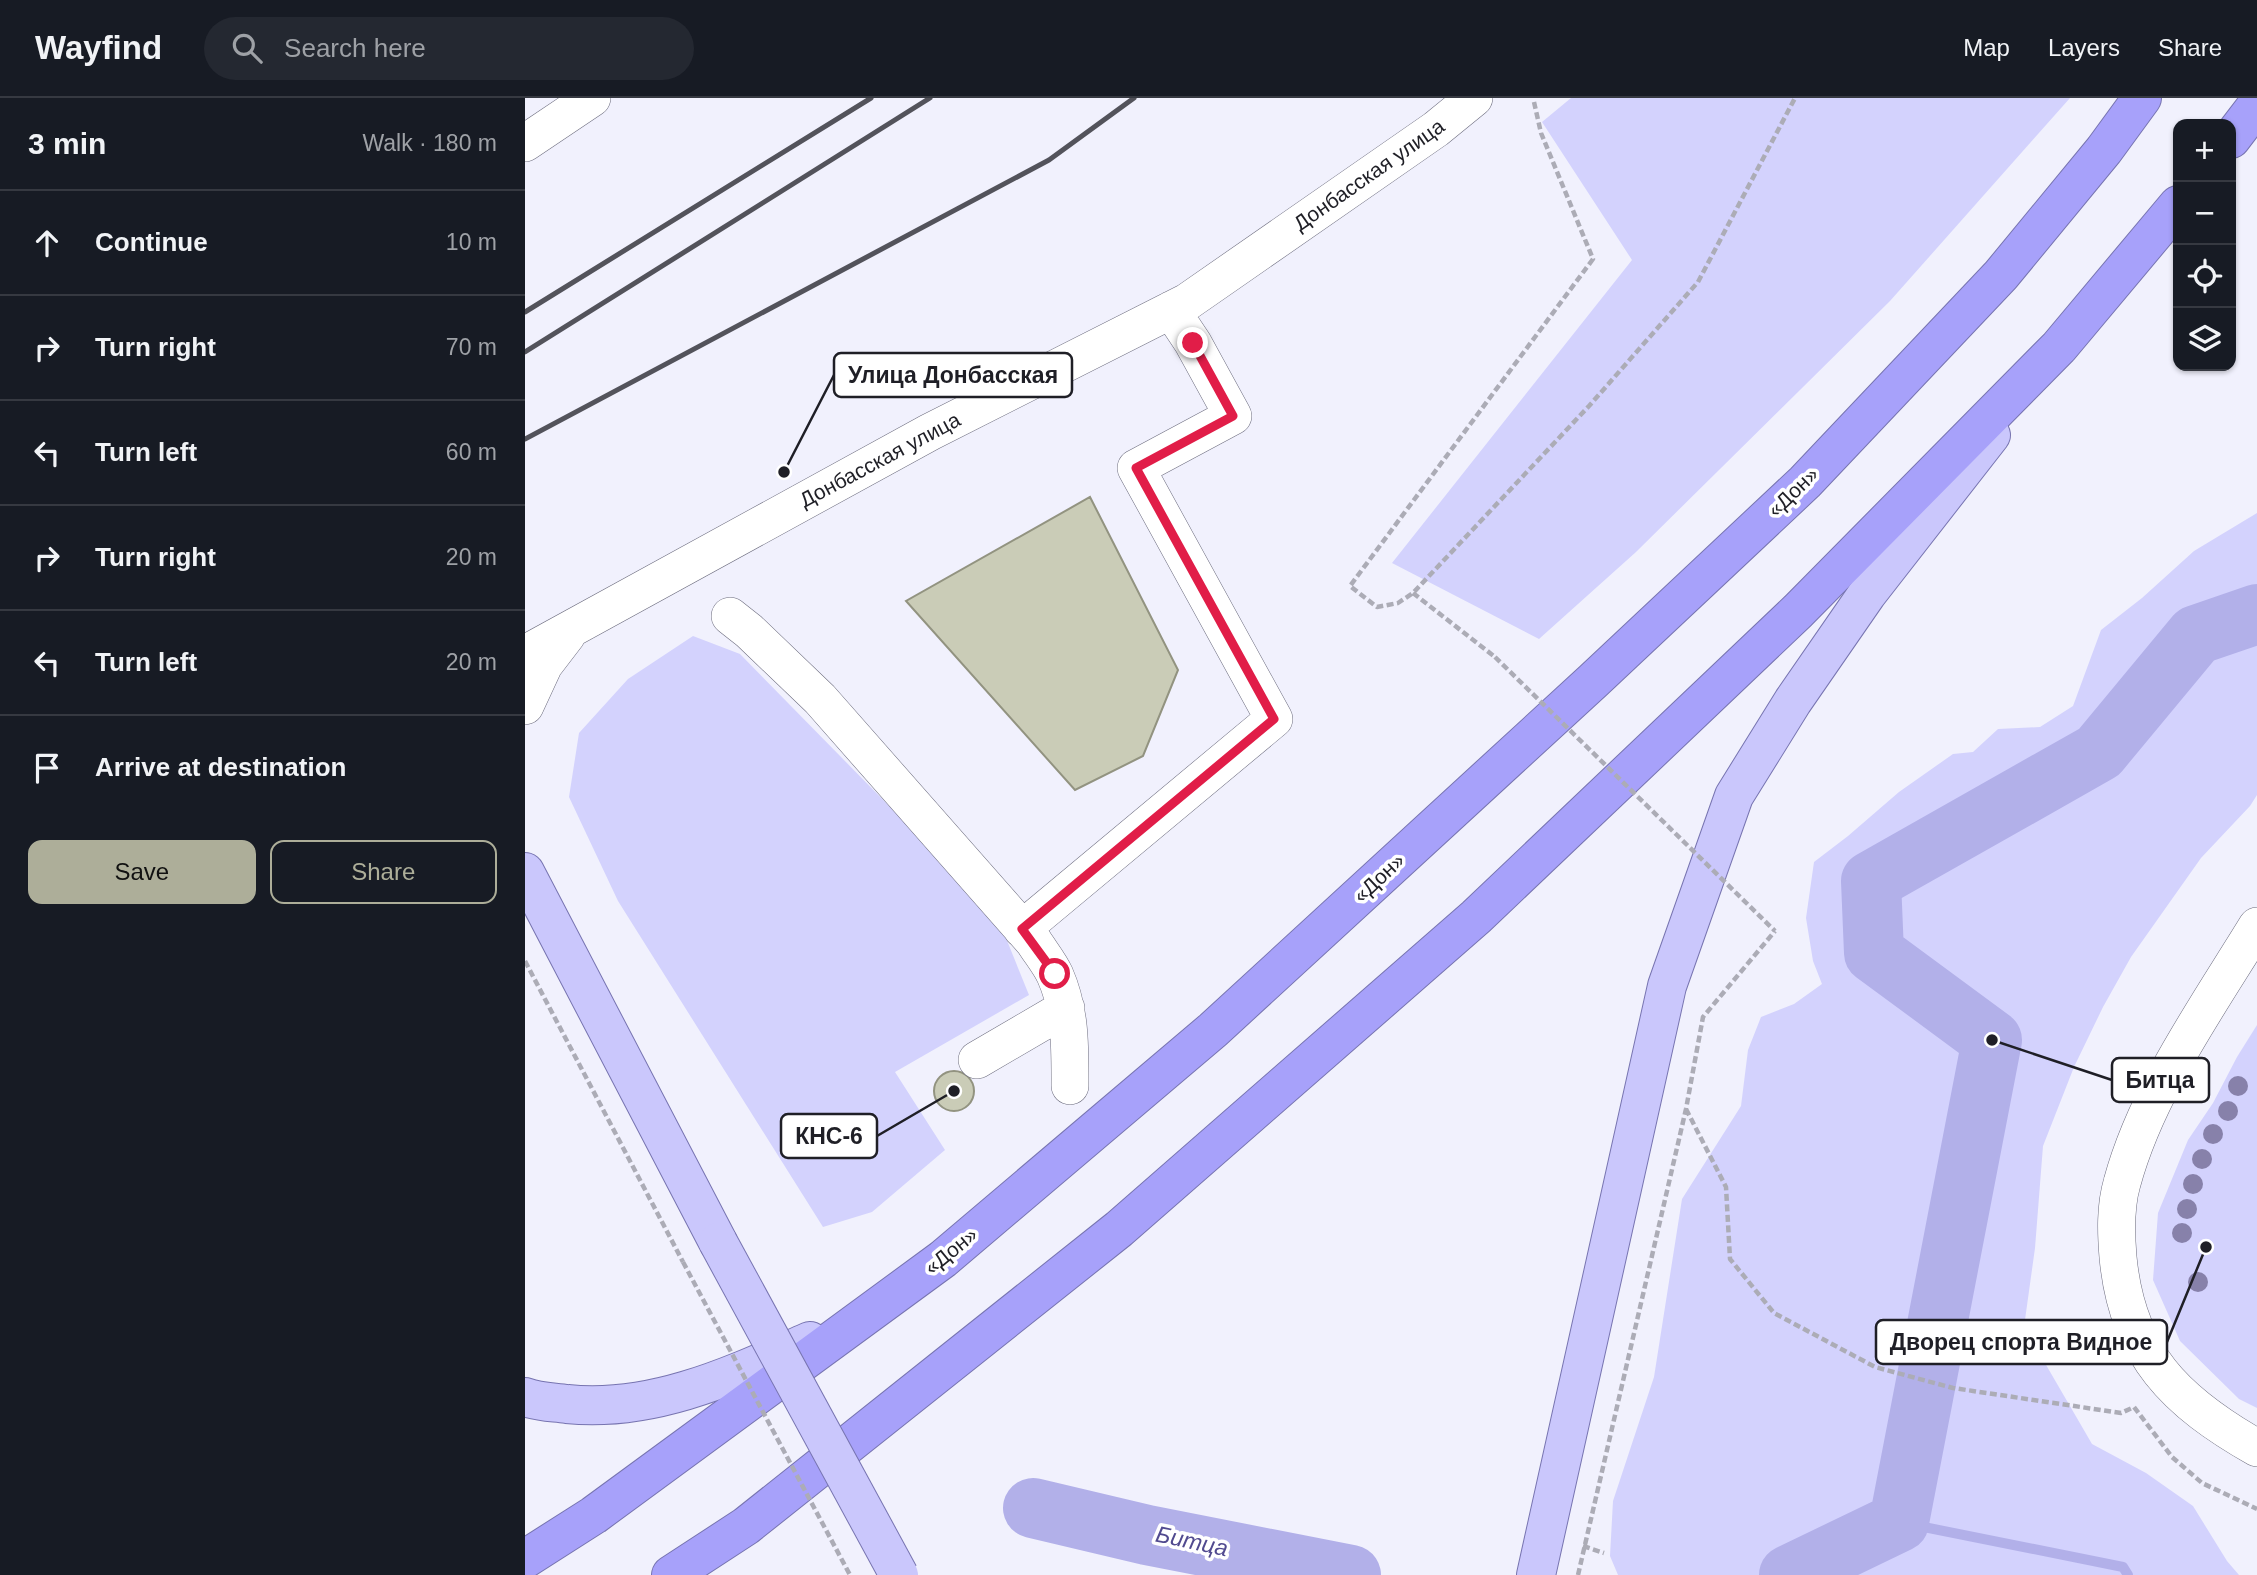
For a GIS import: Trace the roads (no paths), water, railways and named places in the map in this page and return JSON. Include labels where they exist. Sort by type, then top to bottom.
[{"type":"highway","name":"«Дон»","points":[[525,1559],[594,1514],[943,1259],[1213,1030],[1805,482],[2001,275],[2104,150],[2142,98]]},
{"type":"highway","points":[[2236,132],[2257,105]]},
{"type":"highway","points":[[671,1575],[746,1526],[1119,1229],[1476,917],[1798,611],[2059,347],[2173,211]]},
{"type":"main road","points":[[1535,1575],[1667,986],[1734,796],[1793,701],[1867,594],[2059,347]]},
{"type":"main road","points":[[525,872],[718,1242],[899,1575]]},
{"type":"main road","points":[[525,1396],[534,1401],[588,1406],[649,1400],[722,1380],[872,1312]]},
{"type":"street","points":[[525,142],[591,98]]},
{"type":"street","name":"Донбасская улица","points":[[525,654],[930,432],[1187,302],[1425,137],[1474,98]]},
{"type":"street","points":[[1022,929],[1274,719],[1136,468],[1233,416],[1193,343],[1171,310]]},
{"type":"street","points":[[730,616],[820,699],[1022,929],[1055,974],[1066,1008],[1070,1042],[1070,1086]]},
{"type":"street","points":[[525,706],[544,666],[571,630]]},
{"type":"street","points":[[2257,926],[2191,1031],[2132,1149],[2121,1186],[2117,1217],[2120,1282],[2139,1339],[2175,1390],[2198,1411],[2257,1448]]},
{"type":"street","points":[[978,1060],[1066,1008]]},
{"type":"waterway","name":"Битца","points":[[1789,1575],[1899,1522],[1992,1040],[1874,953],[1871,881],[2099,752],[2196,635],[2257,614]]},
{"type":"waterway","name":"Битца","points":[[1033,1508],[1147,1535],[1351,1575]]},
{"type":"waterway","points":[[1899,1522],[2123,1567],[2128,1575]]},
{"type":"railway","points":[[525,312],[871,98]]},
{"type":"railway","points":[[525,352],[930,98]]},
{"type":"railway","points":[[525,439],[1049,160],[1134,98]]},
{"type":"place","name":"Улица Донбасская","points":[[784,472]]},
{"type":"place","name":"Битца","points":[[1992,1040]]},
{"type":"place","name":"КНС-6","points":[[954,1091]]},
{"type":"place","name":"Дворец спорта Видное","points":[[2206,1247]]}]
